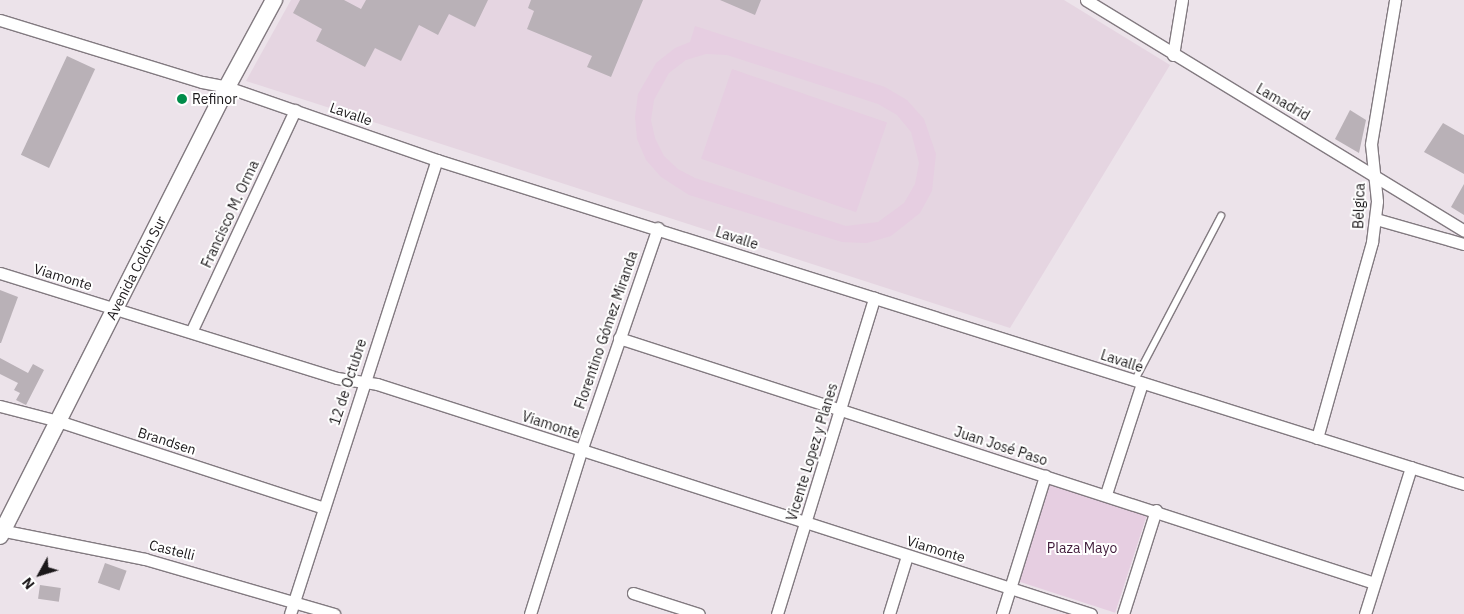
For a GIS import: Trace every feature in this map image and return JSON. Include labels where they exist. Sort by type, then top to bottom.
[{"type":"main road","name":"Avenida Colón Sur","points":[[1,532],[227,86],[274,0]]},
{"type":"street","name":"Lamadrid","points":[[1086,0],[1173,55],[1375,174],[1464,231]]},
{"type":"street","points":[[1173,55],[1182,0]]},
{"type":"street","name":"Bélgica","points":[[1317,438],[1376,219],[1375,174],[1371,144],[1395,0]]},
{"type":"street","name":"Lavalle","points":[[0,20],[202,82],[227,86],[437,160],[658,228],[1464,484]]},
{"type":"street","name":"Francisco M. Orma","points":[[192,330],[295,110]]},
{"type":"street","name":"12 de Octubre","points":[[290,614],[437,160]]},
{"type":"street","points":[[1376,219],[1464,244]]},
{"type":"street","name":"Florentino Gómez Miranda","points":[[530,614],[580,451],[658,228]]},
{"type":"street","name":"Viamonte","points":[[0,274],[192,330],[337,378],[377,384],[1090,614]]},
{"type":"street","name":"Vicente Lopez y Planes","points":[[777,614],[807,522],[874,298]]},
{"type":"street","name":"Juan José Paso","points":[[619,338],[1374,582]]},
{"type":"street","points":[[1106,494],[1138,382]]},
{"type":"street","name":"Brandsen","points":[[0,406],[58,421],[324,508]]},
{"type":"street","points":[[1364,614],[1411,467]]},
{"type":"street","points":[[1002,614],[1046,476]]},
{"type":"street","points":[[1123,614],[1156,510]]},
{"type":"street","name":"Castelli","points":[[1,532],[145,558],[334,614]]},
{"type":"street","points":[[889,614],[907,556]]},
{"type":"street","points":[[633,593],[699,614]]},
{"type":"lane","points":[[1138,382],[1221,216]]},
{"type":"shaded area","points":[[291,0],[1064,0],[1170,65],[1010,328],[246,81]]},
{"type":"green space","points":[[695,26],[885,87],[907,100],[924,119],[936,154],[932,191],[920,213],[891,236],[867,243],[842,242],[689,195],[661,177],[646,160],[637,139],[635,117],[638,94],[656,63],[675,48],[690,42]],"holes":[[[706,54],[727,55],[878,104],[897,115],[911,132],[919,163],[915,184],[904,203],[878,222],[846,226],[695,178],[678,169],[664,156],[655,138],[651,120],[654,100],[669,73],[686,60]]]},
{"type":"green space","points":[[732,69],[887,122],[856,212],[701,159]]},
{"type":"green space","name":"Plaza Mayo","points":[[1049,483],[1147,515],[1115,613],[1017,581]]},
{"type":"building","points":[[300,0],[344,0],[361,9],[366,0],[488,0],[475,27],[449,14],[438,35],[419,25],[401,61],[375,48],[365,67],[316,41],[322,29],[293,13]]},
{"type":"building","points":[[531,0],[643,0],[611,77],[587,67],[592,56],[527,29],[534,11],[528,8]]},
{"type":"building","points":[[720,0],[761,0],[755,15]]},
{"type":"building","points":[[67,56],[95,69],[49,168],[21,155]]},
{"type":"building","points":[[1350,110],[1366,120],[1359,153],[1335,139]]},
{"type":"building","points":[[1443,123],[1464,135],[1464,174],[1424,152]]},
{"type":"building","points":[[1464,184],[1464,215],[1451,207]]},
{"type":"building","points":[[0,290],[18,297],[1,343],[0,343]]},
{"type":"building","points":[[0,358],[28,373],[33,364],[44,370],[26,405],[16,400],[20,393],[14,390],[18,383],[0,374]]},
{"type":"building","points":[[105,563],[127,571],[119,591],[98,583]]},
{"type":"building","points":[[40,585],[61,588],[59,602],[38,599]]},
{"type":"place","name":"Refinor","points":[[182,99]]}]
